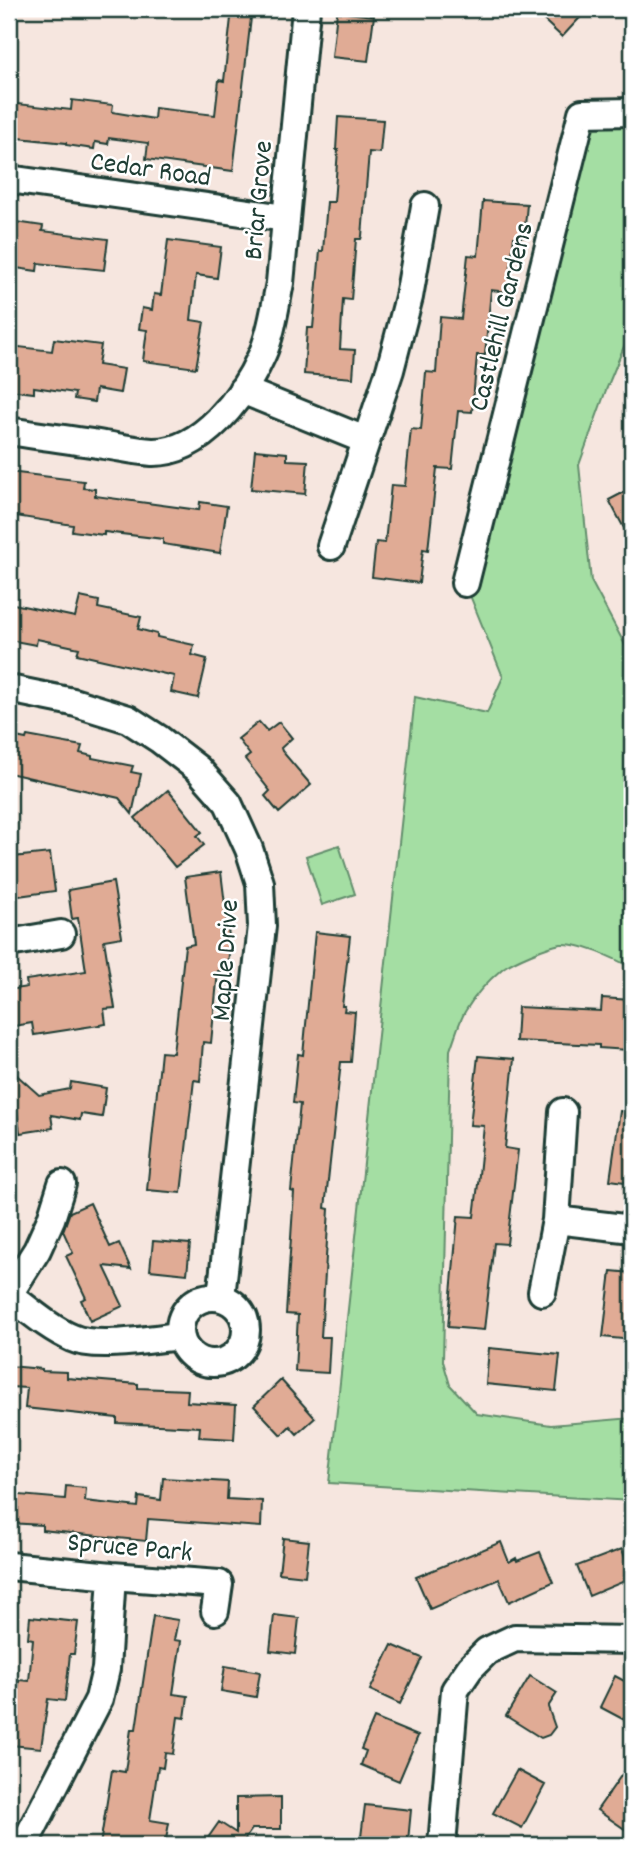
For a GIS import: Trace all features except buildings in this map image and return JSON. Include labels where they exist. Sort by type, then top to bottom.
[{"type":"street","name":"Briar Grove","points":[[9,431],[152,452],[181,447],[205,433],[242,390],[262,354],[281,283],[306,9]]},
{"type":"street","name":"Castlehill Gardens","points":[[465,583],[582,113],[632,112]]},
{"type":"street","name":"Cedar Road","points":[[9,179],[285,218]]},
{"type":"street","points":[[331,546],[390,370],[409,297],[425,206]]},
{"type":"street","points":[[242,390],[365,440]]},
{"type":"street","name":"Maple Drive","points":[[9,688],[73,702],[128,719],[159,739],[198,769],[228,803],[249,849],[260,883],[262,926],[221,1297]]},
{"type":"street","points":[[9,943],[61,934]]},
{"type":"street","points":[[542,1292],[556,1220],[563,1112]]},
{"type":"street","points":[[62,1184],[51,1219],[37,1250],[9,1294],[45,1322],[73,1339],[108,1343],[179,1336]]},
{"type":"street","points":[[556,1220],[632,1229]]},
{"type":"street","points":[[204,1297],[221,1297],[232,1302],[245,1322],[243,1345],[225,1361],[202,1362],[191,1356],[183,1347],[179,1336],[181,1319],[190,1305],[204,1297]]},
{"type":"street","name":"Spruce Park","points":[[9,1566],[219,1584],[215,1611]]},
{"type":"street","points":[[24,1845],[99,1699],[106,1669],[112,1576]]},
{"type":"street","points":[[442,1845],[455,1690],[470,1668],[487,1651],[514,1638],[632,1640]]},
{"type":"green space","points":[[632,110],[632,327],[579,465],[591,581],[632,658],[632,968],[588,949],[569,944],[555,945],[502,969],[478,993],[459,1024],[450,1050],[443,1361],[450,1385],[477,1414],[551,1425],[632,1418],[632,1501],[329,1483],[415,697],[487,713],[503,677],[465,583],[582,113]]},
{"type":"green space","points":[[339,845],[355,894],[322,905],[306,856]]}]
